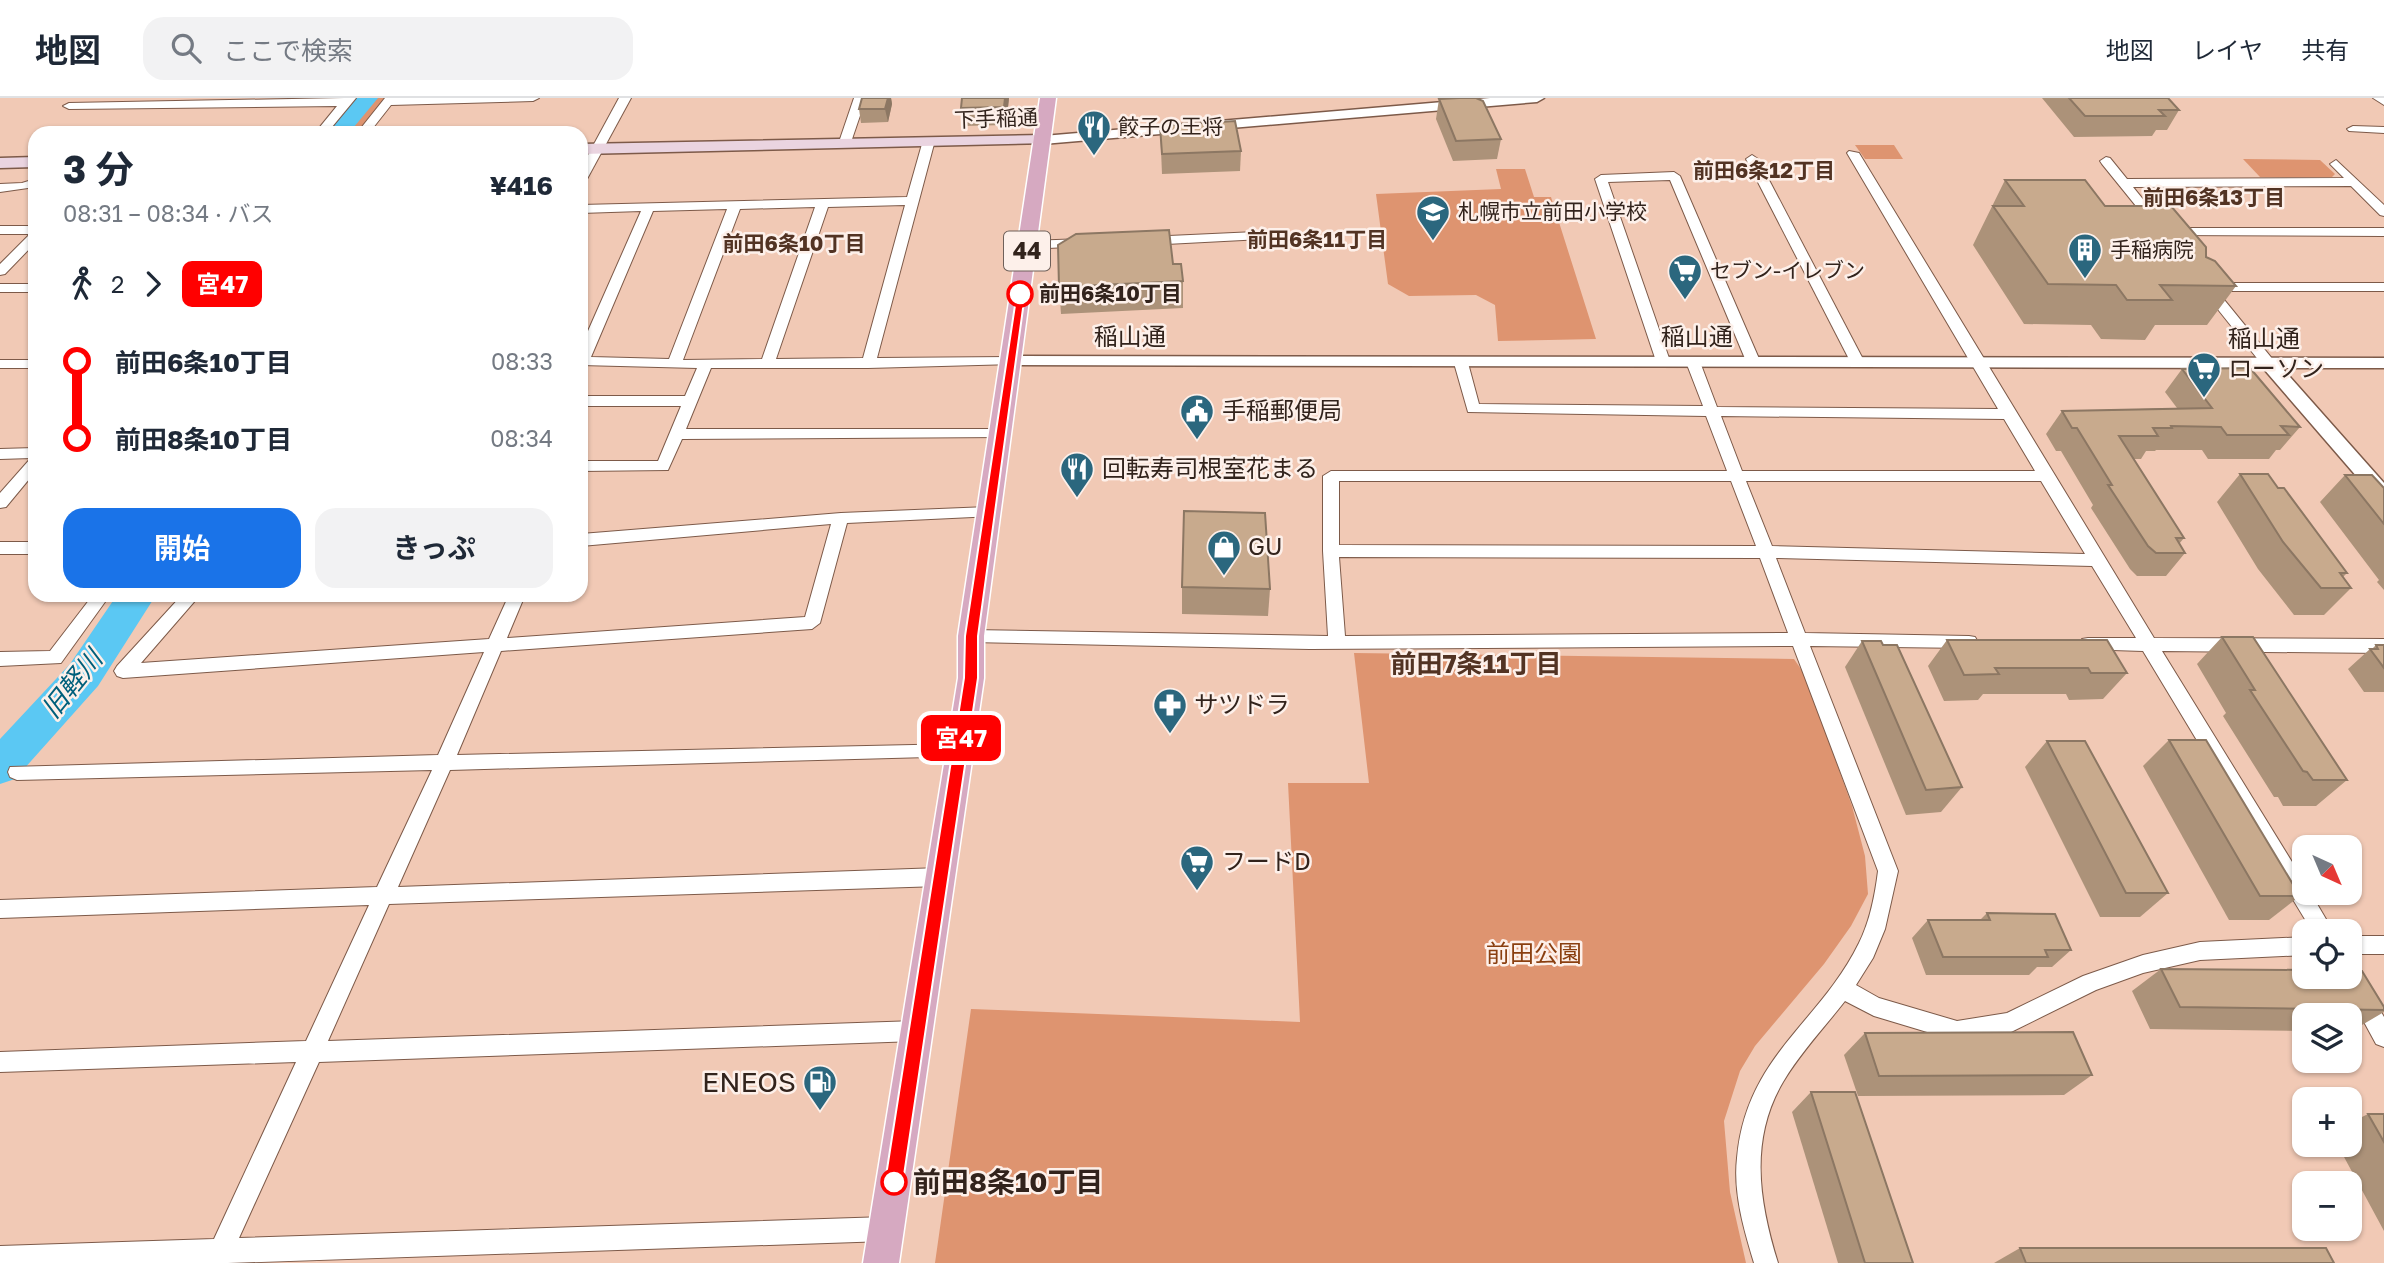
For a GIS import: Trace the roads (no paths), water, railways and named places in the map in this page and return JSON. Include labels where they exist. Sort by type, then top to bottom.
[{"type":"main road","name":"44","points":[[881,1263],[971,678],[971,636],[1048,98]]},
{"type":"main road","name":"下手稲通","points":[[589,149],[1044,140]]},
{"type":"main road","points":[[0,163],[28,162]]},
{"type":"street","points":[[76,98],[69,106],[348,101]]},
{"type":"street","points":[[369,126],[389,100],[533,98]]},
{"type":"street","points":[[589,149],[625,98]]},
{"type":"street","points":[[844,145],[860,98]]},
{"type":"street","name":"下手稲通","points":[[1044,140],[1537,98]]},
{"type":"street","points":[[2379,98],[2384,103]]},
{"type":"street","points":[[327,126],[348,101]]},
{"type":"street","points":[[2353,129],[2384,130]]},
{"type":"street","points":[[868,364],[928,144]]},
{"type":"street","points":[[1853,153],[1976,361],[2316,919]]},
{"type":"street","points":[[1752,159],[1857,361]]},
{"type":"street","points":[[2106,161],[2168,238],[2384,232]]},
{"type":"street","points":[[2336,164],[2384,212]]},
{"type":"street","points":[[1663,361],[1601,179],[1674,176],[1753,361]]},
{"type":"street","points":[[2124,183],[2354,182]]},
{"type":"street","points":[[0,188],[28,186]]},
{"type":"street","points":[[588,209],[914,201]]},
{"type":"street","points":[[767,364],[823,203]]},
{"type":"street","points":[[674,364],[735,205]]},
{"type":"street","points":[[588,345],[649,207]]},
{"type":"street","points":[[0,230],[28,230]]},
{"type":"street","points":[[1134,241],[1279,235]]},
{"type":"street","points":[[0,271],[28,243]]},
{"type":"street","points":[[1028,245],[1094,243]]},
{"type":"street","points":[[2384,287],[2203,281],[2269,363],[2384,495]]},
{"type":"street","points":[[0,288],[28,288]]},
{"type":"street","points":[[588,361],[674,364],[1010,362]]},
{"type":"street","points":[[0,364],[28,362]]},
{"type":"street","name":"稲山通","points":[[1010,362],[2384,363]]},
{"type":"street","points":[[1693,362],[1888,871],[1883,908],[1861,961],[1785,1055],[1760,1103],[1748,1159],[1753,1218],[1766,1263]]},
{"type":"street","points":[[1461,363],[1473,409],[2009,414]]},
{"type":"street","points":[[588,466],[663,466],[706,364]]},
{"type":"street","points":[[588,401],[691,401]]},
{"type":"street","points":[[676,434],[1000,434]]},
{"type":"street","points":[[0,454],[28,453]]},
{"type":"street","points":[[0,503],[28,470]]},
{"type":"street","points":[[1337,643],[1331,551],[1331,476],[2046,476]]},
{"type":"street","points":[[588,539],[841,518],[988,512]]},
{"type":"street","points":[[186,602],[123,671],[812,623],[841,518]]},
{"type":"street","points":[[0,548],[28,548]]},
{"type":"street","points":[[1331,551],[1766,552],[2098,560]]},
{"type":"street","points":[[0,659],[55,658],[97,602]]},
{"type":"street","points":[[218,1257],[381,896],[446,761],[514,602]]},
{"type":"street","points":[[971,636],[1337,643],[1800,639],[1982,642]]},
{"type":"street","points":[[2066,644],[2384,646]]},
{"type":"street","points":[[18,772],[960,751]]},
{"type":"street","points":[[0,909],[940,877]]},
{"type":"street","points":[[2362,945],[2384,946]]},
{"type":"street","points":[[1841,988],[1874,1006],[1957,1031],[2009,1023],[2090,983],[2143,964],[2200,951],[2292,947]]},
{"type":"street","points":[[2356,989],[2384,1037]]},
{"type":"street","points":[[0,1062],[916,1031]]},
{"type":"street","points":[[0,1258],[218,1257],[886,1229]]},
{"type":"waterway","name":"旧軽川","points":[[341,126],[365,98]]},
{"type":"waterway","name":"旧軽川","points":[[0,767],[84,675],[132,602]]},
{"type":"place","name":"餃子の王将","points":[[1094,157]]},
{"type":"place","name":"札幌市立前田小学校","points":[[1433,242]]},
{"type":"place","name":"手稲病院","points":[[2085,280]]},
{"type":"place","name":"前田6条10丁目","points":[[1020,294]]},
{"type":"place","name":"セブン-イレブン","points":[[1685,301]]},
{"type":"place","name":"ローソン","points":[[2204,399]]},
{"type":"place","name":"手稲郵便局","points":[[1197,441]]},
{"type":"place","name":"回転寿司根室花まる","points":[[1077,499]]},
{"type":"place","name":"GU","points":[[1224,577]]},
{"type":"place","name":"サツドラ","points":[[1170,735]]},
{"type":"place","name":"フードD","points":[[1197,892]]},
{"type":"place","name":"ENEOS","points":[[820,1112]]},
{"type":"place","name":"前田8条10丁目","points":[[894,1182]]},
{"type":"district","name":"前田6条12丁目","points":[[1764,171]]},
{"type":"district","name":"前田6条13丁目","points":[[2214,198]]},
{"type":"district","name":"前田6条11丁目","points":[[1317,240]]},
{"type":"district","name":"前田6条10丁目","points":[[794,244]]},
{"type":"district","name":"前田7条11丁目","points":[[1476,664]]},
{"type":"park label","name":"前田公園","points":[[1534,954]]}]
